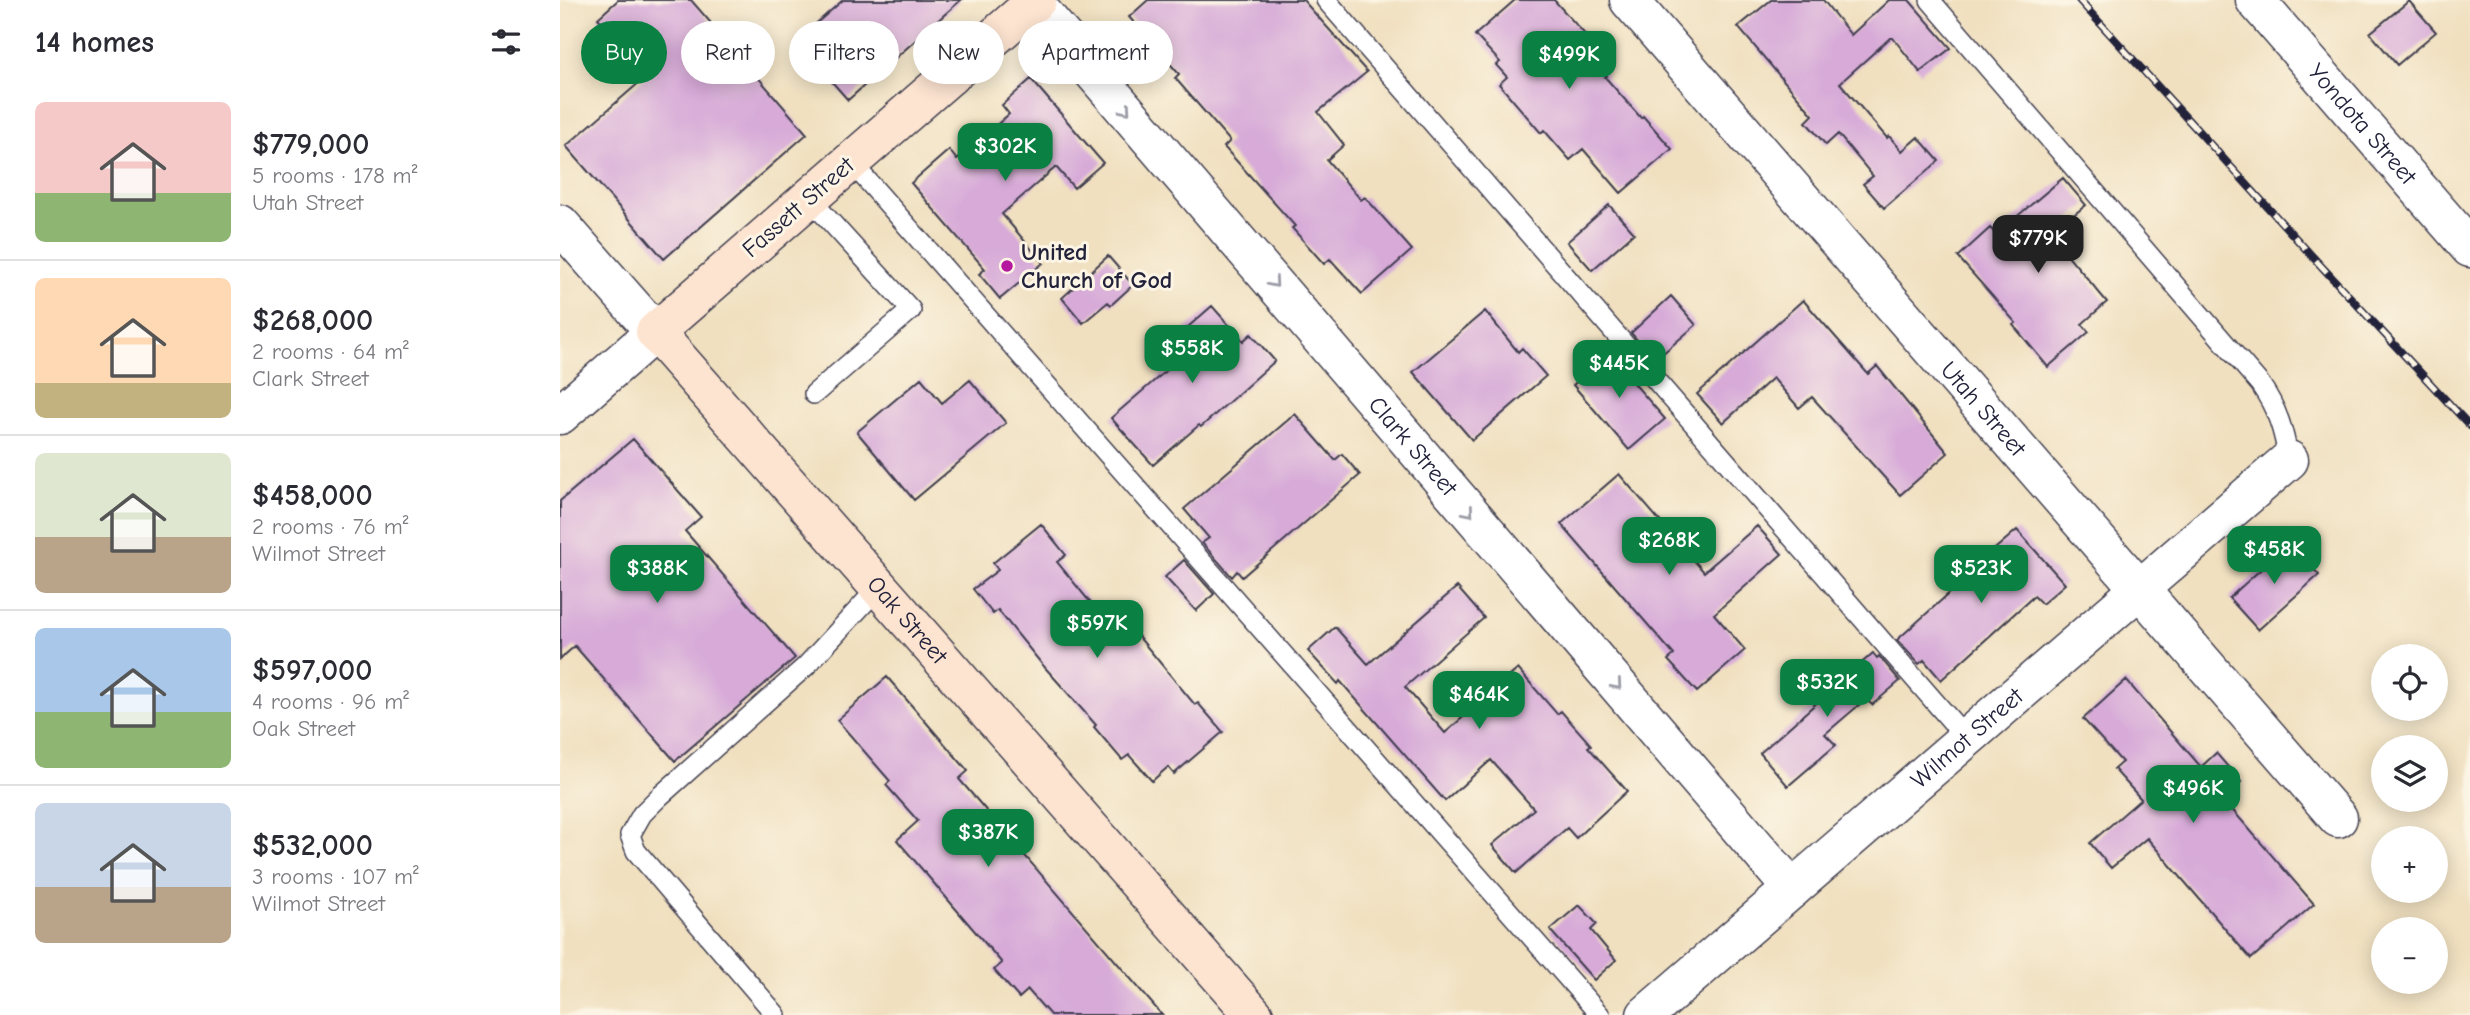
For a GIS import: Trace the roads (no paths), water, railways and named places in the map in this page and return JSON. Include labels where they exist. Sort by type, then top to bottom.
[{"type":"main road","name":"Fassett Street","points":[[655,332],[1035,1]]},
{"type":"main road","name":"Oak Street","points":[[655,332],[1254,1015]]},
{"type":"street","name":"Utah Street","points":[[1629,0],[2338,818]]},
{"type":"street","name":"Yondota Street","points":[[2255,0],[2470,248]]},
{"type":"street","name":"Clark Street","points":[[1035,1],[1792,889]]},
{"type":"street","name":"Oak Street","points":[[560,224],[655,332]]},
{"type":"street","name":"Fassett Street","points":[[560,415],[655,332]]},
{"type":"street","name":"Wilmot Street","points":[[1646,1015],[2288,460]]},
{"type":"lane","points":[[1326,0],[1967,739]]},
{"type":"lane","points":[[1930,0],[2260,384],[2274,404],[2282,425],[2288,460]]},
{"type":"lane","points":[[851,162],[1600,1015]]},
{"type":"lane","points":[[808,197],[911,310],[814,394]]},
{"type":"lane","points":[[776,1015],[636,851],[630,835],[642,814],[806,666],[878,587]]},
{"type":"railway","points":[[2079,0],[2470,426]]},
{"type":"place","name":"United Church of God","points":[[1007,266]]}]
